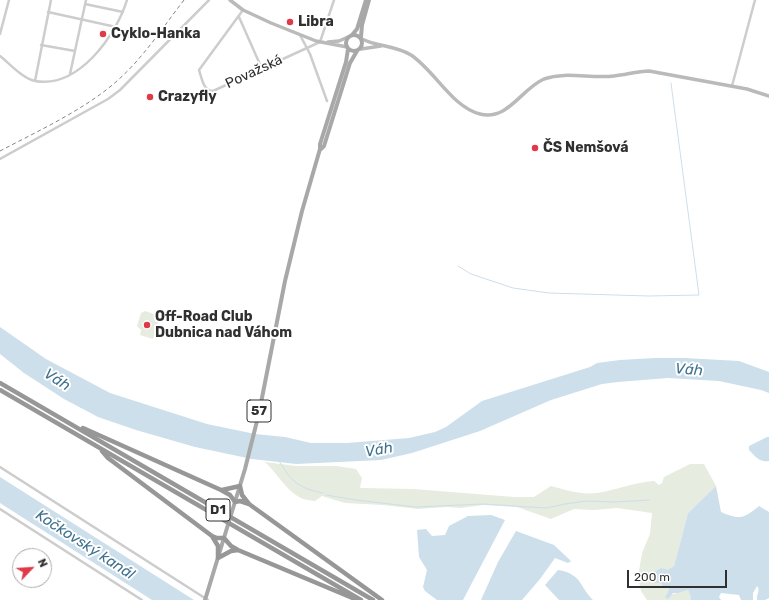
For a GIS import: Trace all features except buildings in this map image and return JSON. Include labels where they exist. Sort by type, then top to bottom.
[{"type":"highway","name":"D1","points":[[0,383],[373,600]]},
{"type":"highway","name":"D1","points":[[0,390],[361,600]]},
{"type":"highway","points":[[63,419],[230,494],[234,503],[240,501],[249,504]]},
{"type":"highway","points":[[98,447],[108,458],[212,536],[217,538],[225,537],[231,546],[238,550],[356,600]]},
{"type":"highway","points":[[221,490],[241,484],[242,495],[249,504],[382,600]]},
{"type":"highway","points":[[212,536],[218,546],[218,558],[238,550]]},
{"type":"main road","points":[[230,0],[244,10],[300,34],[322,42],[347,48],[351,51],[369,47],[386,46]]},
{"type":"main road","name":"57","points":[[206,600],[234,503],[241,484],[257,420],[273,338],[302,211],[320,149],[320,144],[346,62],[346,41],[357,29],[366,0]]},
{"type":"main road","name":"57","points":[[320,149],[324,146],[350,63],[362,45],[362,25],[370,0]]},
{"type":"main road","points":[[322,42],[339,41],[350,36],[357,35],[361,39],[395,47],[412,56],[461,104],[474,112],[482,114],[493,114],[504,111],[538,83],[546,79],[560,76],[614,76],[633,72],[650,71],[732,86],[769,96]]},
{"type":"street","points":[[0,34],[9,0]]},
{"type":"street","points":[[35,81],[51,0]]},
{"type":"street","points":[[70,75],[86,0]]},
{"type":"street","points":[[0,56],[21,74],[35,81],[48,82],[61,79],[70,75],[91,60],[116,27],[127,0]]},
{"type":"street","points":[[0,159],[108,99],[125,85],[209,0]]},
{"type":"street","points":[[322,42],[334,0]]},
{"type":"street","points":[[732,86],[755,0]]},
{"type":"street","points":[[85,4],[123,12]]},
{"type":"street","points":[[244,10],[239,17],[262,69]]},
{"type":"street","points":[[48,12],[116,27]]},
{"type":"street","name":"Považská","points":[[239,17],[199,70],[208,90],[213,91],[322,42]]},
{"type":"street","points":[[300,34],[307,48],[327,101]]},
{"type":"street","points":[[41,45],[75,51]]},
{"type":"street","points":[[0,467],[206,600]]},
{"type":"street","points":[[0,509],[142,600]]},
{"type":"shaded area","name":"Off-Road Club Dubnica nad Váhom","points":[[145,311],[160,316],[153,339],[140,335],[141,330],[137,326],[141,313]]},
{"type":"shaded area","points":[[265,462],[296,466],[336,466],[356,469],[362,478],[360,488],[413,489],[514,497],[534,497],[551,486],[573,492],[597,493],[633,484],[654,481],[659,485],[662,483],[664,477],[690,464],[704,464],[716,486],[688,513],[674,566],[668,571],[661,568],[655,571],[661,583],[669,588],[665,597],[688,590],[691,598],[690,600],[647,600],[641,591],[638,577],[642,553],[650,534],[652,513],[617,508],[594,510],[574,509],[551,519],[517,507],[484,505],[461,508],[446,507],[418,509],[345,503],[322,496],[315,501],[302,499],[294,494]]},
{"type":"water","name":"Váh","points":[[0,327],[46,359],[110,393],[207,424],[255,434],[285,437],[311,443],[347,443],[409,438],[435,432],[446,427],[482,401],[590,367],[597,363],[620,360],[685,358],[739,361],[769,372],[769,393],[719,381],[668,378],[602,384],[551,400],[480,431],[412,453],[381,460],[296,464],[252,459],[195,447],[98,417],[64,399],[24,373],[0,354]]},
{"type":"water","points":[[769,437],[769,461],[763,461],[749,450],[749,446]]},
{"type":"water","name":"Kočkovský kanál","points":[[0,477],[194,600],[152,600],[0,503]]},
{"type":"water","points":[[716,486],[721,512],[741,517],[749,514],[759,506],[769,512],[769,598],[765,600],[757,600],[759,589],[757,586],[753,593],[753,600],[741,600],[739,595],[721,593],[719,597],[721,600],[690,600],[691,598],[688,590],[673,593],[668,599],[665,597],[669,588],[663,586],[661,583],[655,583],[652,577],[655,571],[661,568],[668,570],[674,566],[688,513]]},
{"type":"water","points":[[491,515],[505,520],[463,600],[437,600],[425,591],[423,587],[427,570],[419,557],[417,530],[426,529],[432,536],[445,535],[449,526],[468,516]]},
{"type":"water","points":[[516,531],[554,545],[571,561],[568,563],[555,558],[522,600],[481,600],[498,562]]},
{"type":"water","points":[[558,570],[572,574],[593,600],[559,600],[545,585]]},
{"type":"waterway","points":[[458,266],[471,274],[513,288],[549,293],[648,296],[699,295],[671,83]]},
{"type":"waterway","points":[[279,461],[296,483],[307,489],[323,493]]},
{"type":"waterway","points":[[326,495],[416,507],[483,504],[546,508],[586,501],[615,502],[649,500]]},
{"type":"railway","points":[[0,151],[77,110],[105,91],[136,62],[184,0]]},
{"type":"place","name":"Libra","points":[[290,22]]},
{"type":"place","name":"Cyklo-Hanka","points":[[103,34]]},
{"type":"place","name":"Crazyfly","points":[[150,97]]},
{"type":"place","name":"ČS Nemšová","points":[[535,148]]},
{"type":"place","name":"Off-Road Club Dubnica nad Váhom","points":[[147,325]]}]
